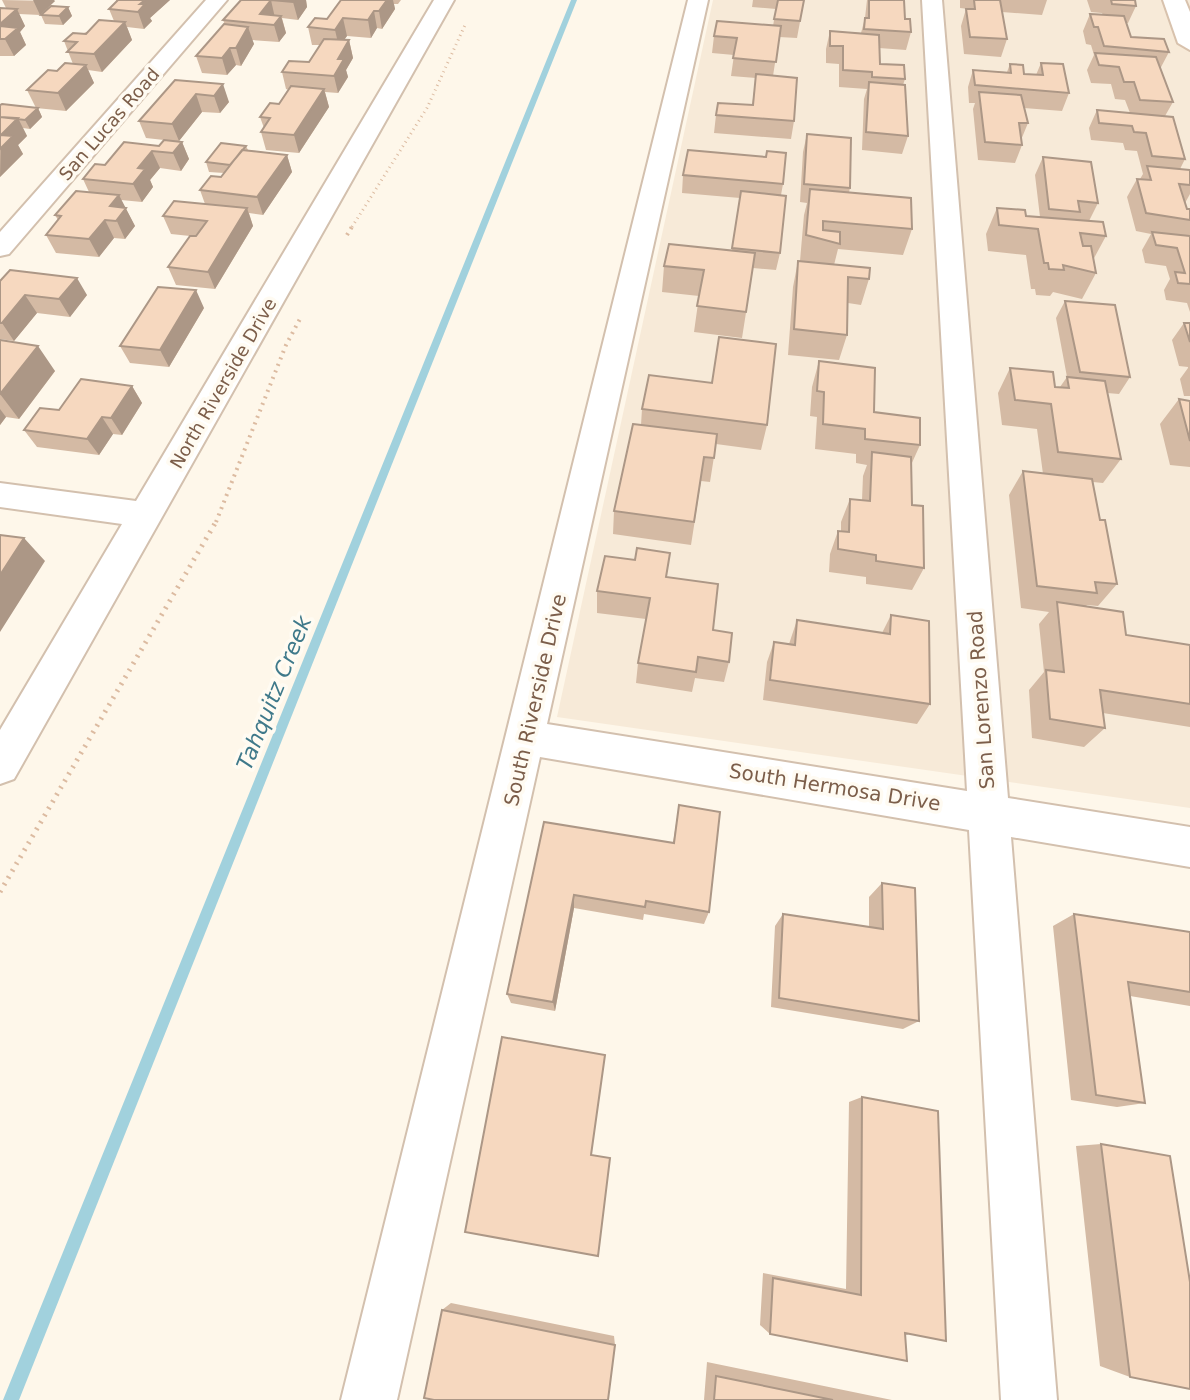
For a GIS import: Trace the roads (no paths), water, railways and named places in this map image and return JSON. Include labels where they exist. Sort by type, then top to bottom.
[{"type":"street","name":"San Lucas Road","points":[[0,248],[217,0]]},
{"type":"street","name":"South Riverside Drive","points":[[369,1400],[698,0]]},
{"type":"street","name":"San Lorenzo Road","points":[[932,0],[1029,1400]]},
{"type":"street","points":[[1174,0],[1190,43]]},
{"type":"street","name":"North Riverside Drive","points":[[0,766],[147,515],[456,7]]},
{"type":"street","points":[[0,495],[147,515]]},
{"type":"street","name":"South Hermosa Drive","points":[[527,738],[1190,847]]},
{"type":"waterway","name":"Tahquitz Creek","points":[[11,1400],[574,0]]}]
